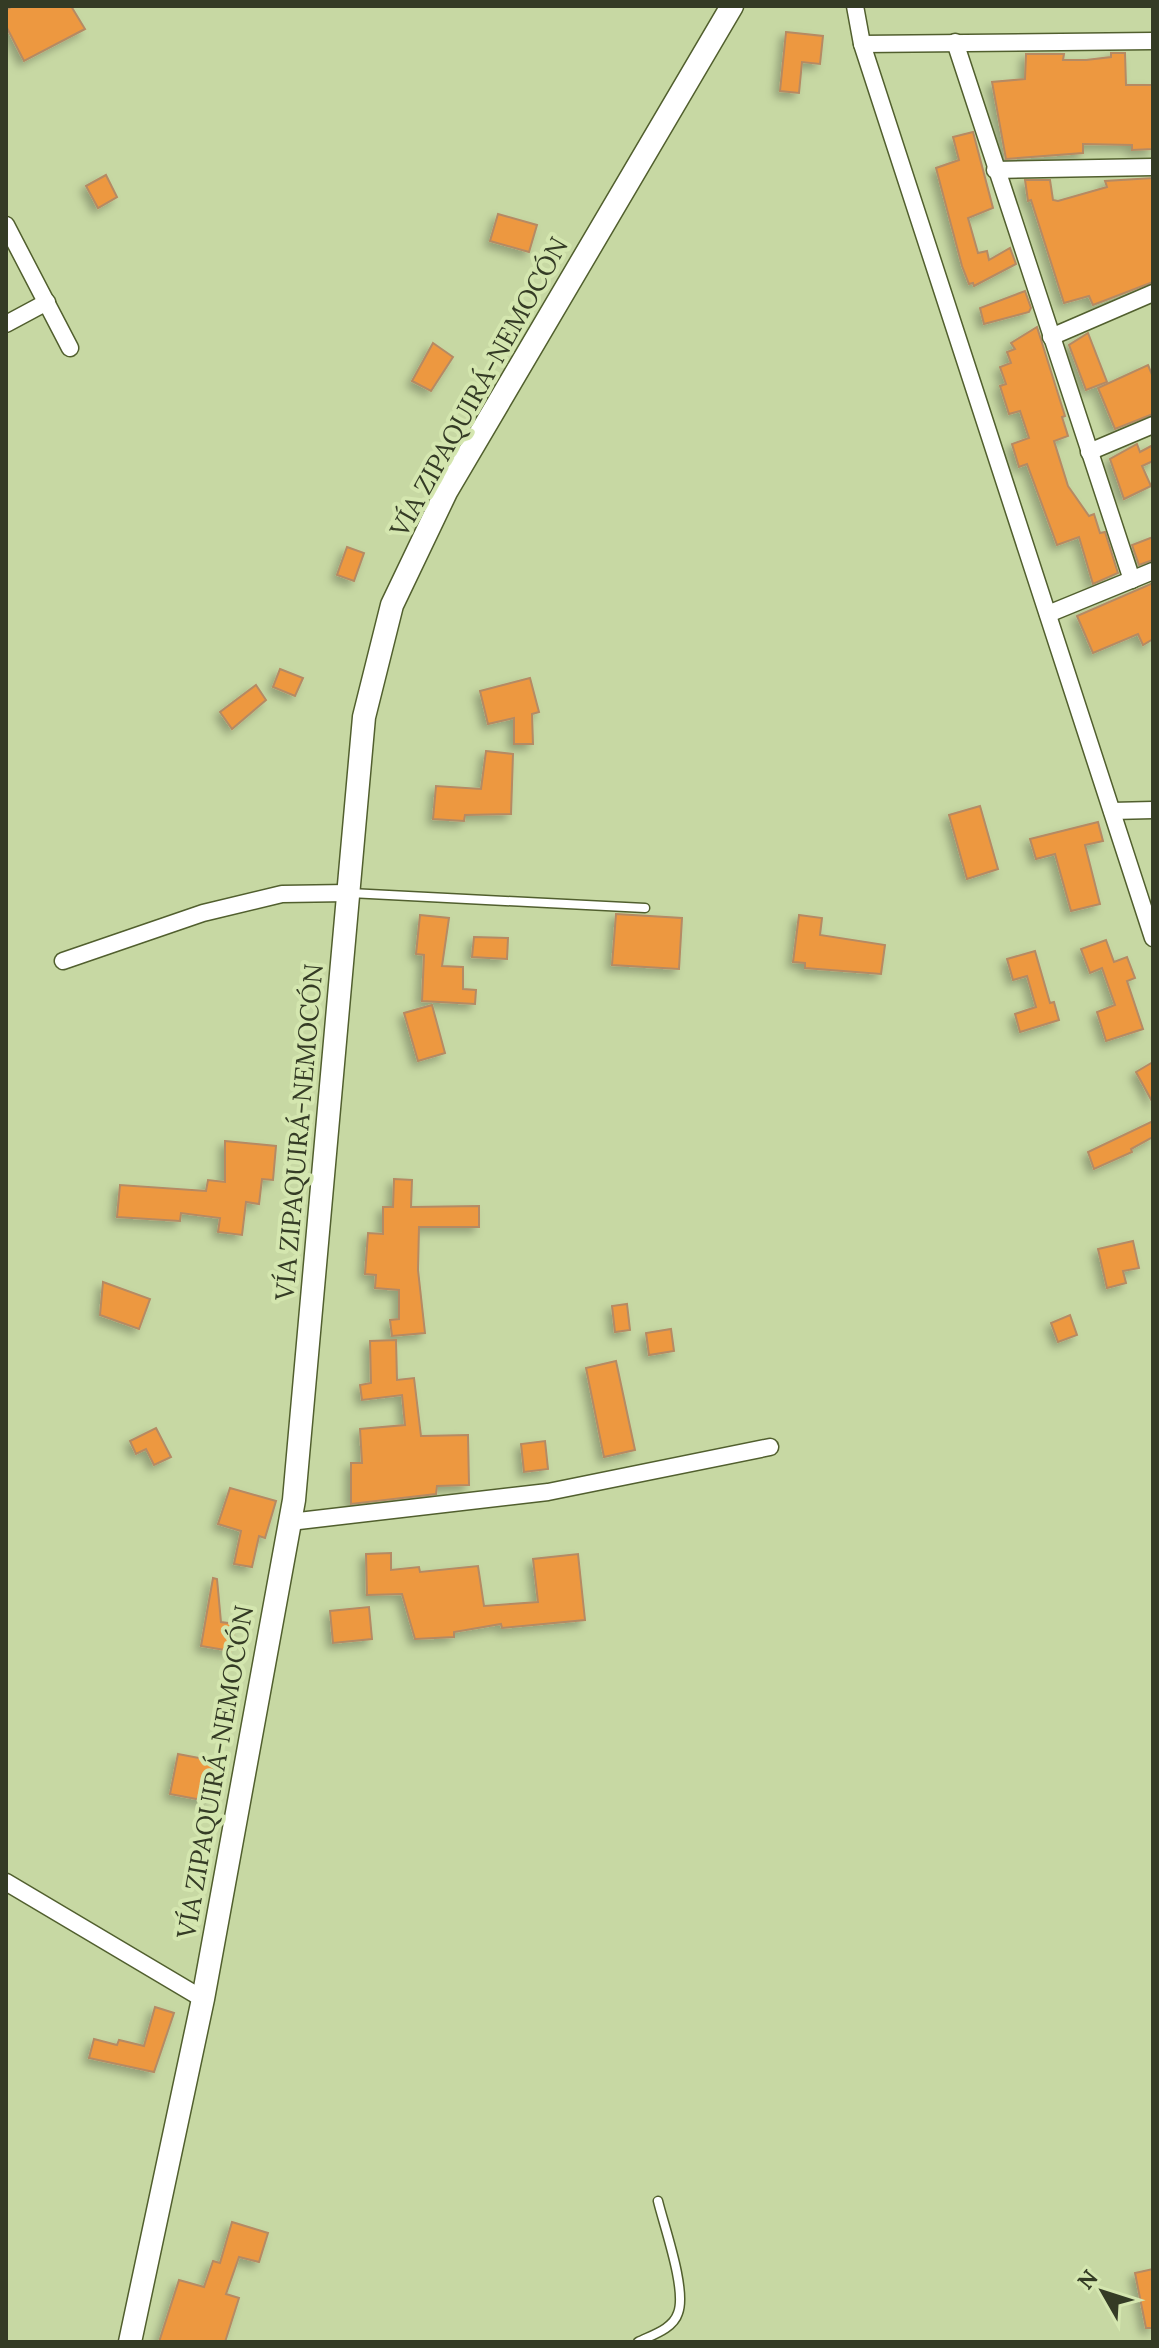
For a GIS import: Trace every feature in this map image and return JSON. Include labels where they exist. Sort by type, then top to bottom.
[{"type":"main road","name":"VÍA ZIPAQUIRÁ-NEMOCÓN","points":[[130,2342],[203,1999],[290,1522],[364,717],[392,605],[446,492],[732,6]]},
{"type":"street","points":[[855,6],[862,44],[1153,938]]},
{"type":"street","points":[[862,44],[1153,41]]},
{"type":"street","points":[[955,42],[1132,580]]},
{"type":"street","points":[[995,170],[1153,167]]},
{"type":"street","points":[[7,230],[70,348]]},
{"type":"street","points":[[1051,337],[1153,293]]},
{"type":"street","points":[[6,324],[47,302]]},
{"type":"street","points":[[1089,452],[1153,425]]},
{"type":"street","points":[[1048,614],[1153,571]]},
{"type":"street","points":[[1112,811],[1153,810]]},
{"type":"street","points":[[63,961],[203,913],[282,894],[348,893]]},
{"type":"street","points":[[290,1522],[548,1492],[770,1447]]},
{"type":"street","points":[[6,1882],[203,1999]]},
{"type":"lane","points":[[348,893],[645,908]]},
{"type":"lane","points":[[638,2342],[667,2328],[678,2314],[680,2295],[658,2201]]},
{"type":"building","points":[[13,6],[71,6],[85,29],[24,61],[6,26],[6,10]]},
{"type":"building","points":[[786,32],[823,36],[820,64],[802,62],[799,93],[780,91]]},
{"type":"building","points":[[1111,53],[1125,53],[1126,85],[1153,85],[1153,149],[1132,150],[1132,145],[1083,144],[1083,153],[1006,159],[992,82],[1025,79],[1026,54],[1064,54],[1063,60],[1086,60],[1111,57]]},
{"type":"building","points":[[973,132],[993,208],[968,218],[978,253],[987,251],[989,260],[1010,248],[1016,264],[974,286],[973,283],[969,284],[962,266],[936,168],[959,160],[953,137]]},
{"type":"building","points":[[106,175],[117,197],[98,208],[86,186]]},
{"type":"building","points":[[1153,178],[1153,282],[1093,305],[1089,296],[1064,303],[1031,200],[1028,201],[1025,180],[1050,180],[1053,200],[1058,201],[1107,187],[1105,181]]},
{"type":"building","points":[[498,214],[537,225],[529,252],[490,241]]},
{"type":"building","points":[[1025,291],[1031,308],[1029,312],[984,324],[980,308]]},
{"type":"building","points":[[1037,327],[1065,416],[1062,417],[1068,436],[1054,441],[1068,486],[1089,516],[1094,514],[1100,533],[1105,532],[1118,573],[1093,584],[1079,537],[1057,545],[1027,464],[1019,467],[1012,444],[1029,438],[1020,411],[1009,414],[1000,386],[1006,384],[1000,367],[1011,363],[1007,352],[1015,349],[1011,343]]},
{"type":"building","points":[[1088,333],[1107,382],[1086,390],[1069,345]]},
{"type":"building","points":[[433,343],[453,357],[431,391],[412,381]]},
{"type":"building","points":[[1148,365],[1153,377],[1153,414],[1115,429],[1098,388]]},
{"type":"building","points":[[1137,444],[1140,452],[1153,445],[1153,461],[1142,466],[1151,486],[1124,499],[1110,459]]},
{"type":"building","points":[[1153,537],[1153,560],[1139,565],[1132,545]]},
{"type":"building","points":[[347,547],[364,553],[354,581],[337,575]]},
{"type":"building","points":[[1153,583],[1153,639],[1143,645],[1138,634],[1093,653],[1077,616]]},
{"type":"building","points":[[280,669],[303,678],[295,696],[273,687]]},
{"type":"building","points":[[530,678],[539,712],[532,714],[533,744],[514,744],[514,718],[488,724],[480,691]]},
{"type":"building","points":[[256,685],[266,700],[232,729],[220,712]]},
{"type":"building","points":[[486,751],[513,754],[511,814],[465,815],[464,821],[433,819],[436,786],[481,789]]},
{"type":"building","points":[[980,806],[998,869],[967,879],[949,815]]},
{"type":"building","points":[[1098,822],[1103,841],[1085,845],[1100,904],[1071,911],[1055,854],[1036,859],[1030,839]]},
{"type":"building","points":[[616,914],[682,918],[679,969],[612,965]]},
{"type":"building","points":[[420,915],[449,918],[442,966],[463,967],[463,989],[476,990],[475,1004],[422,1001],[424,955],[416,954]]},
{"type":"building","points":[[799,915],[822,918],[820,935],[885,945],[881,974],[805,968],[805,963],[793,962]]},
{"type":"building","points":[[474,937],[508,938],[507,959],[472,957]]},
{"type":"building","points":[[1106,940],[1114,962],[1127,957],[1135,978],[1127,981],[1143,1029],[1106,1041],[1097,1012],[1115,1005],[1102,968],[1090,973],[1081,949]]},
{"type":"building","points":[[1035,951],[1050,1003],[1054,1002],[1059,1020],[1020,1032],[1015,1014],[1036,1007],[1027,976],[1013,980],[1007,959]]},
{"type":"building","points":[[432,1005],[445,1053],[418,1061],[404,1013]]},
{"type":"building","points":[[1153,1062],[1153,1103],[1136,1072]]},
{"type":"building","points":[[1153,1121],[1153,1137],[1131,1149],[1132,1152],[1094,1169],[1088,1152]]},
{"type":"building","points":[[225,1141],[276,1146],[273,1180],[262,1179],[259,1204],[246,1202],[242,1235],[218,1232],[220,1218],[181,1213],[180,1221],[117,1217],[120,1185],[206,1191],[208,1180],[225,1182]]},
{"type":"building","points":[[394,1179],[412,1180],[411,1207],[479,1206],[479,1227],[419,1227],[418,1270],[425,1333],[392,1336],[390,1320],[399,1319],[399,1290],[375,1288],[376,1275],[365,1274],[368,1233],[383,1234],[383,1207],[393,1207]]},
{"type":"building","points":[[1133,1241],[1139,1268],[1123,1271],[1126,1283],[1107,1288],[1098,1249]]},
{"type":"building","points":[[103,1282],[150,1299],[139,1329],[100,1315]]},
{"type":"building","points":[[627,1304],[630,1330],[615,1332],[612,1306]]},
{"type":"building","points":[[1070,1315],[1077,1335],[1058,1342],[1051,1323]]},
{"type":"building","points":[[671,1329],[674,1351],[649,1355],[646,1333]]},
{"type":"building","points":[[396,1340],[397,1380],[414,1378],[421,1436],[468,1435],[469,1485],[437,1486],[436,1494],[351,1504],[351,1463],[362,1463],[360,1429],[405,1425],[402,1395],[362,1400],[360,1385],[371,1383],[370,1341]]},
{"type":"building","points":[[616,1361],[635,1450],[604,1457],[586,1368]]},
{"type":"building","points":[[156,1428],[171,1457],[154,1465],[146,1449],[136,1454],[130,1441]]},
{"type":"building","points":[[545,1441],[548,1469],[524,1472],[521,1444]]},
{"type":"building","points":[[230,1488],[276,1501],[265,1538],[259,1536],[252,1567],[234,1564],[241,1531],[218,1524]]},
{"type":"building","points":[[391,1553],[391,1570],[419,1567],[420,1572],[478,1566],[484,1606],[538,1602],[533,1559],[578,1554],[585,1620],[502,1628],[501,1624],[454,1632],[454,1637],[415,1639],[402,1594],[367,1595],[366,1554]]},
{"type":"building","points":[[213,1578],[217,1579],[221,1622],[236,1624],[231,1651],[201,1646]]},
{"type":"building","points":[[369,1607],[372,1639],[333,1643],[330,1611]]},
{"type":"building","points":[[178,1754],[215,1761],[207,1801],[170,1794]]},
{"type":"building","points":[[155,2007],[174,2013],[154,2072],[89,2058],[94,2039],[117,2045],[119,2040],[144,2046]]},
{"type":"building","points":[[232,2222],[268,2233],[259,2262],[239,2257],[226,2294],[239,2298],[225,2342],[159,2342],[179,2280],[204,2287],[213,2261],[220,2263]]},
{"type":"building","points":[[1153,2269],[1153,2328],[1146,2328],[1135,2273]]}]
